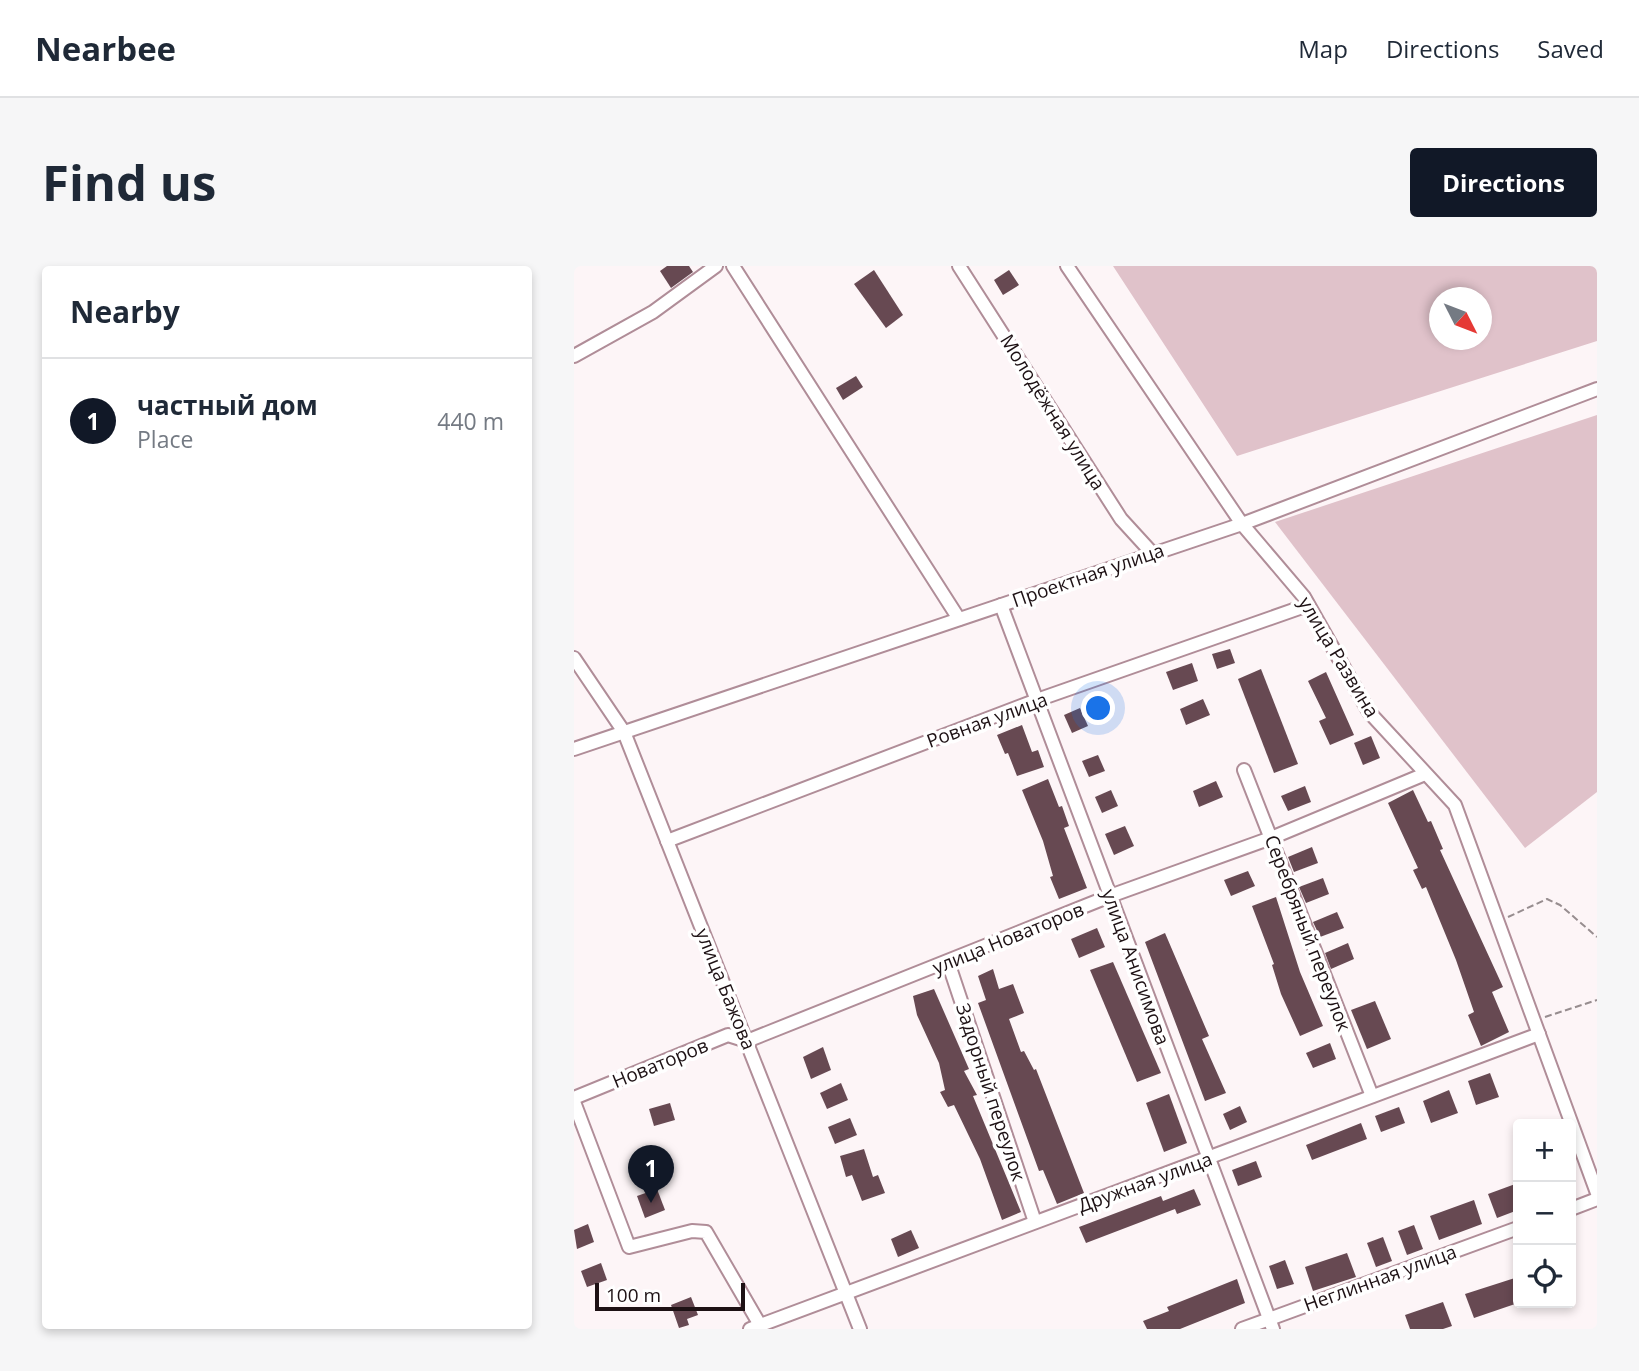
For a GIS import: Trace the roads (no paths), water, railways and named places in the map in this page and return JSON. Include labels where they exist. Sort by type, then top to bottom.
[{"type":"street","points":[[574,356],[653,312],[716,266]]},
{"type":"street","points":[[733,266],[959,619]]},
{"type":"street","name":"Молодёжная улица","points":[[959,266],[1121,519],[1153,554]]},
{"type":"street","name":"улица Развина","points":[[1067,266],[1242,524],[1308,605],[1369,712],[1455,805],[1597,1193]]},
{"type":"street","name":"Проектная улица","points":[[574,749],[1242,524],[1597,389]]},
{"type":"street","name":"улица Анисимова","points":[[1001,605],[1206,1160],[1271,1324]]},
{"type":"street","name":"Ровная улица","points":[[667,841],[1037,700],[1308,605]]},
{"type":"street","name":"улица Бажова","points":[[574,658],[624,732],[860,1329]]},
{"type":"street","name":"Серебряный переулок","points":[[1244,770],[1372,1096]]},
{"type":"street","name":"улица Новаторов","points":[[747,1041],[1110,896],[1271,838],[1425,774]]},
{"type":"street","name":"Задорный переулок","points":[[948,962],[1035,1222]]},
{"type":"street","name":"Дружная улица","points":[[755,1327],[1539,1034]]},
{"type":"street","name":"Новаторов","points":[[574,1100],[728,1035],[747,1041]]},
{"type":"street","points":[[574,1100],[629,1247],[692,1231],[706,1232],[755,1327]]},
{"type":"street","points":[[1576,1207],[1597,1199]]},
{"type":"street","name":"Неглинная улица","points":[[1242,1329],[1271,1324],[1513,1230]]},
{"type":"place","name":"частный дом","points":[[651,1203]]}]
